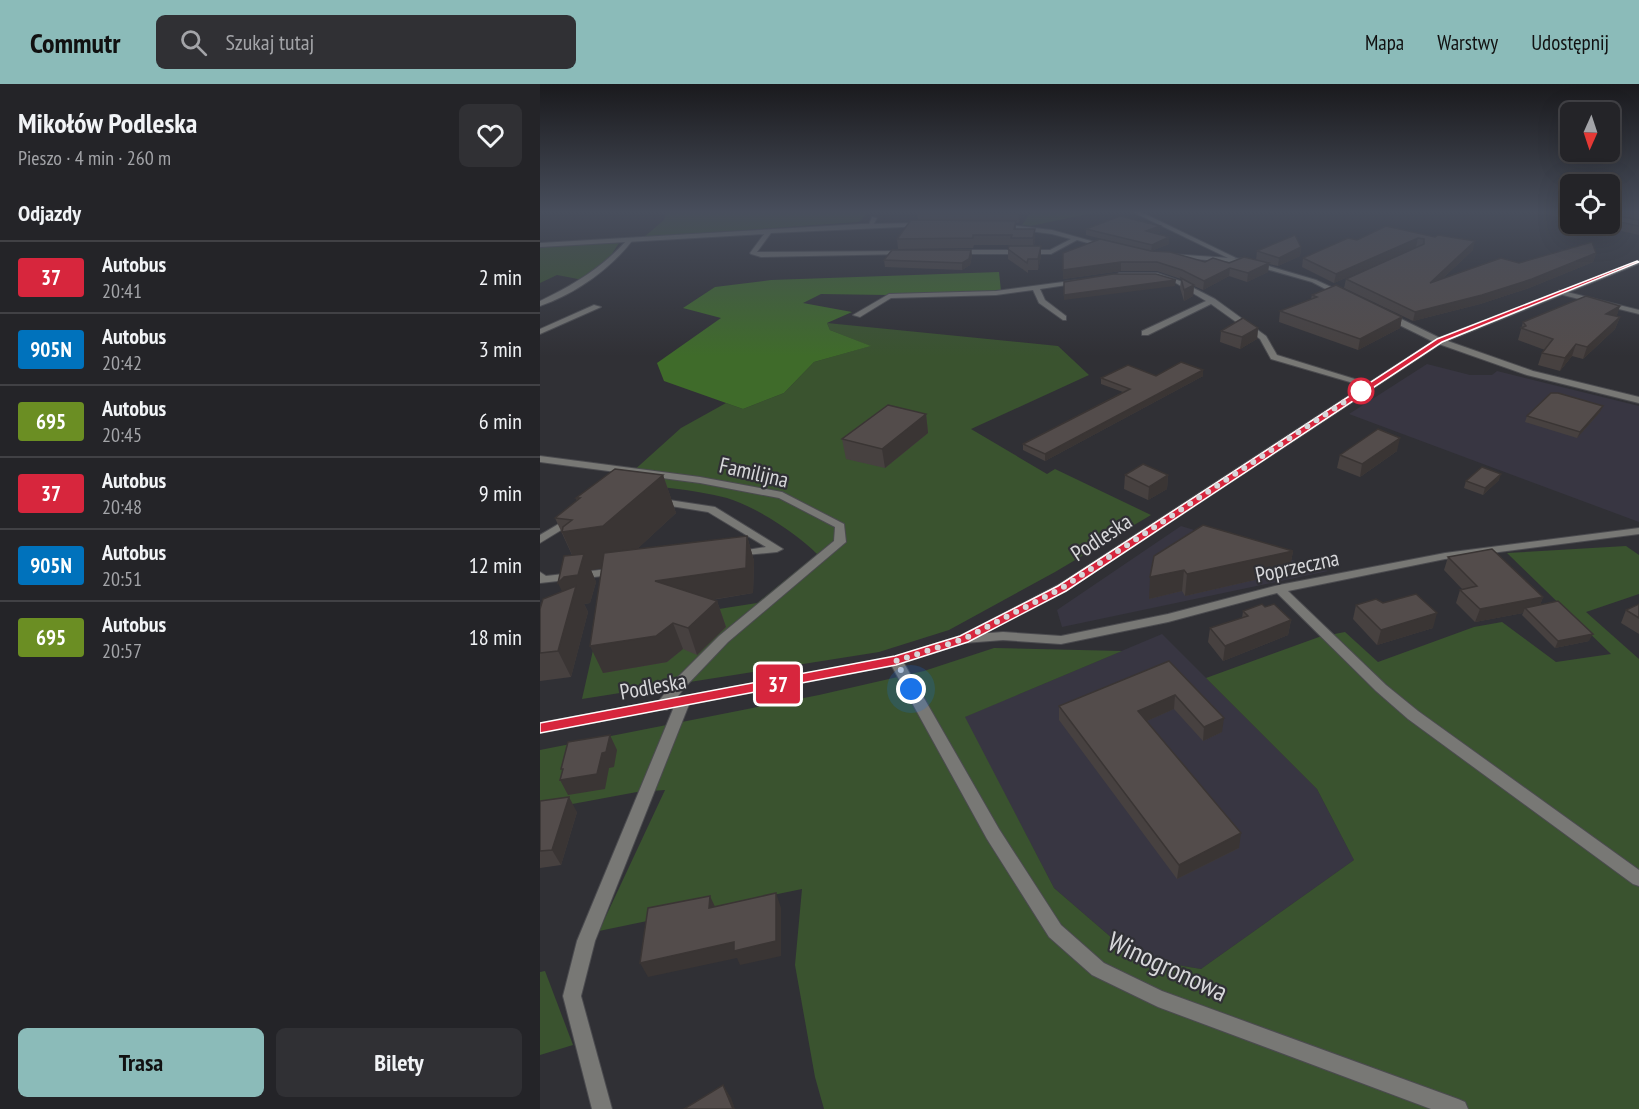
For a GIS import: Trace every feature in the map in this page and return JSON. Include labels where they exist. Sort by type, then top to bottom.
[{"type":"street","points":[[540,304],[590,279],[614,260]]},
{"type":"street","points":[[1233,260],[1304,278],[1351,299]]},
{"type":"street","name":"Podleska","points":[[540,728],[896,661],[964,639],[1062,588],[1439,341],[1639,262]]},
{"type":"street","points":[[1110,277],[1136,274],[1172,278],[1212,301],[1263,338],[1274,357],[1370,385]]},
{"type":"street","points":[[857,315],[889,296],[996,293],[1089,280]]},
{"type":"street","points":[[1332,290],[1348,283]]},
{"type":"street","points":[[1036,289],[1042,301],[1062,318]]},
{"type":"street","points":[[1562,292],[1639,312]]},
{"type":"street","points":[[1145,333],[1212,301]]},
{"type":"street","points":[[540,332],[597,307]]},
{"type":"street","points":[[1381,313],[1439,341],[1530,373],[1639,400]]},
{"type":"street","name":"Familijna","points":[[540,459],[700,480],[782,495],[840,526],[840,542],[682,679],[662,706]]},
{"type":"street","points":[[643,499],[711,509],[777,549],[730,555]]},
{"type":"street","points":[[540,540],[579,514]]},
{"type":"street","name":"Poprzeczna","points":[[964,639],[1003,636],[1061,640],[1168,618],[1280,589],[1445,556],[1639,531]]},
{"type":"street","points":[[541,580],[564,580],[635,569]]},
{"type":"street","points":[[1280,589],[1380,688],[1413,715],[1639,879]]},
{"type":"street","name":"Winogronowa","points":[[896,661],[993,834],[1055,931],[1098,969],[1158,998],[1458,1109]]},
{"type":"street","points":[[602,1109],[572,996],[586,941],[684,702]]},
{"type":"shaded area","points":[[1427,364],[1470,375],[1492,375],[1497,371],[1639,406],[1639,522],[1349,414]]},
{"type":"shaded area","points":[[1181,526],[1328,571],[1062,627],[1057,610]]},
{"type":"shaded area","points":[[1162,634],[1317,789],[1354,860],[1201,969],[1135,958],[1054,888],[964,717]]},
{"type":"green space","points":[[540,260],[608,260],[583,280],[557,275],[540,283]]},
{"type":"green space","points":[[999,272],[1001,291],[887,295],[821,294],[803,303],[852,312],[827,323],[830,330],[871,346],[814,362],[784,393],[743,409],[664,381],[657,363],[721,318],[683,308],[715,287],[771,280]]},
{"type":"green space","points":[[827,323],[1058,346],[1089,375],[971,429],[1047,474],[1055,469],[1151,515],[1055,572],[949,630],[879,652],[582,699],[598,628],[757,603],[817,554],[787,529],[738,502],[701,492],[621,482],[681,428],[726,403],[743,409],[784,393],[814,362],[870,346],[830,330]]},
{"type":"green space","points":[[1626,546],[1639,555],[1639,594],[1586,612],[1639,659],[1639,1109],[824,1109],[815,1077],[795,965],[802,889],[599,931],[665,790],[637,792],[540,810],[540,750],[819,695],[924,671],[994,648],[1122,651],[965,717],[1054,888],[1135,958],[1201,969],[1354,860],[1317,789],[1206,678],[1319,637],[1345,632],[1378,662],[1474,627],[1502,622],[1556,662],[1611,654],[1507,553]]},
{"type":"green space","points":[[545,971],[573,1045],[540,1055],[540,972]]},
{"type":"building","points":[[884,260],[968,260],[962,263]]},
{"type":"building","points":[[1063,260],[1197,260],[1205,262],[1219,260],[1229,263],[1237,260],[1256,260],[1269,263],[1248,273],[1230,268],[1204,281],[1182,270],[1157,262],[1121,262],[1063,270]]},
{"type":"building","points":[[1307,260],[1368,260],[1336,274]]},
{"type":"building","points":[[1389,260],[1455,260],[1430,283],[1496,260],[1519,263],[1530,260],[1579,260],[1532,279],[1482,295],[1415,312],[1346,279]]},
{"type":"building","points":[[1113,274],[1156,274],[1176,280],[1064,295],[1064,282]]},
{"type":"building","points":[[1181,278],[1194,285],[1184,290]]},
{"type":"building","points":[[1336,285],[1402,317],[1360,339],[1280,311],[1317,297],[1312,295]]},
{"type":"building","points":[[1586,296],[1620,306],[1606,314],[1620,317],[1587,347],[1576,344],[1565,358],[1542,353],[1553,339],[1521,328],[1526,326],[1523,322]]},
{"type":"building","points":[[1243,318],[1258,328],[1242,337],[1221,331]]},
{"type":"building","points":[[1181,362],[1203,370],[1045,454],[1023,444],[1130,389],[1101,378],[1128,365],[1156,376]]},
{"type":"building","points":[[1551,393],[1603,406],[1580,432],[1527,416]]},
{"type":"building","points":[[888,405],[926,414],[882,449],[842,439]]},
{"type":"building","points":[[1378,429],[1400,438],[1362,464],[1340,455]]},
{"type":"building","points":[[1143,464],[1168,475],[1149,487],[1125,475]]},
{"type":"building","points":[[1482,467],[1501,474],[1485,488],[1466,481]]},
{"type":"building","points":[[615,469],[663,475],[603,526],[562,532],[563,527],[572,520],[555,518],[580,498],[576,498]]},
{"type":"building","points":[[1203,525],[1293,551],[1187,574],[1184,570],[1150,577],[1154,556]]},
{"type":"building","points":[[747,536],[746,568],[655,581],[717,601],[688,628],[673,623],[656,636],[590,646],[604,553]]},
{"type":"building","points":[[1492,549],[1543,597],[1480,609],[1460,590],[1477,586],[1448,557]]},
{"type":"building","points":[[584,554],[578,575],[564,577],[558,583],[564,556]]},
{"type":"building","points":[[576,586],[558,651],[540,653],[540,609],[543,599]]},
{"type":"building","points":[[1416,594],[1437,613],[1381,630],[1356,605],[1376,599],[1383,603]]},
{"type":"building","points":[[1558,601],[1593,634],[1558,641],[1525,608]]},
{"type":"building","points":[[1262,604],[1265,607],[1274,604],[1291,620],[1225,646],[1210,628],[1248,616],[1243,611]]},
{"type":"building","points":[[1639,604],[1639,618],[1626,610]]},
{"type":"building","points":[[1169,661],[1224,718],[1204,727],[1175,695],[1138,711],[1241,833],[1179,865],[1059,706]]},
{"type":"building","points":[[610,735],[606,752],[602,753],[597,774],[560,780],[568,742]]},
{"type":"building","points":[[569,797],[552,850],[540,851],[540,801]]},
{"type":"building","points":[[776,893],[776,941],[734,951],[734,942],[640,963],[648,908],[710,896],[709,908]]},
{"type":"building","points":[[723,1085],[733,1109],[684,1109]]},
{"type":"bus line","name":"37","points":[[540,728],[896,661],[964,639],[1062,588],[1439,341],[1639,262]]},
{"type":"route","points":[[911,689],[896,661],[964,639],[1062,588],[1361,391]]}]
